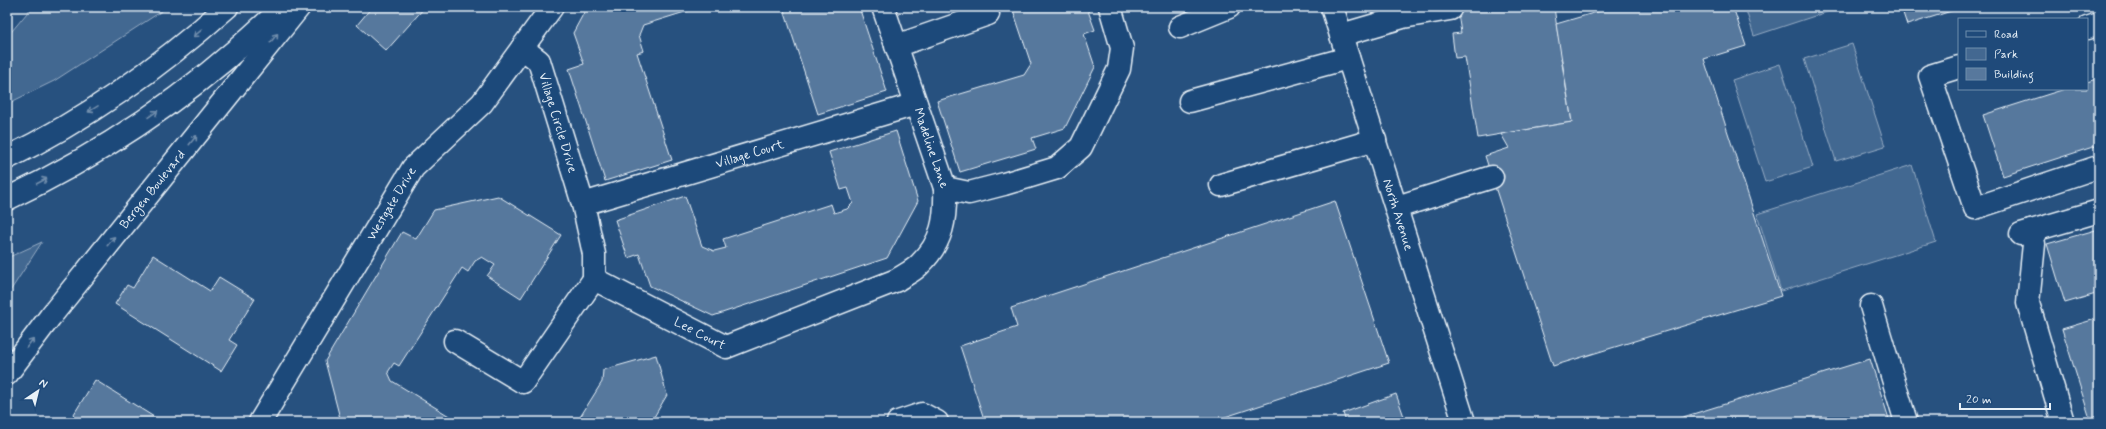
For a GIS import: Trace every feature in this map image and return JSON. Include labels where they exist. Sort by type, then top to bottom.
[{"type":"main road","points":[[7,158],[67,125],[114,96],[159,63],[227,7]]},
{"type":"main road","points":[[7,199],[99,149],[153,114],[198,82],[241,46],[283,7]]},
{"type":"main road","name":"Bergen Boulevard","points":[[7,374],[50,317],[299,7]]},
{"type":"main road","name":"Westgate Drive","points":[[267,419],[413,168],[482,103],[552,7]]},
{"type":"main road","name":"Madeline Lane","points":[[883,7],[945,188],[969,193],[1057,168],[1080,147],[1119,68],[1122,48],[1110,7]]},
{"type":"main road","points":[[1180,27],[1229,7]]},
{"type":"main road","name":"North Avenue","points":[[1332,7],[1397,207],[1464,422]]},
{"type":"main road","points":[[1341,35],[1403,17],[1450,8]]},
{"type":"main road","points":[[896,46],[988,14]]},
{"type":"main road","points":[[2088,28],[2099,24]]},
{"type":"main road","name":"Village Circle Drive","points":[[522,48],[539,61],[582,204]]},
{"type":"main road","points":[[1190,101],[1348,58]]},
{"type":"main road","points":[[1958,67],[1930,76],[1975,208],[2095,168]]},
{"type":"main road","name":"Village Court","points":[[582,204],[916,104]]},
{"type":"main road","points":[[1221,184],[1375,140]]},
{"type":"main road","points":[[1397,207],[1492,177]]},
{"type":"main road","name":"Lee Court","points":[[594,279],[726,347],[897,280],[920,265],[938,241],[945,214],[945,188]]},
{"type":"main road","points":[[455,340],[523,382],[594,279],[594,254],[582,204]]},
{"type":"main road","points":[[2063,422],[2028,303],[2034,244],[2026,233],[2099,211]]},
{"type":"main road","points":[[1871,306],[1906,422]]},
{"type":"main road","points":[[898,422],[922,414],[937,422]]},
{"type":"green space","points":[[32,7],[168,7],[54,81],[7,104],[7,37]]},
{"type":"green space","points":[[1745,7],[1842,7],[1754,36]]},
{"type":"green space","points":[[1852,44],[1885,146],[1836,161],[1804,59]]},
{"type":"green space","points":[[1780,64],[1813,167],[1765,182],[1732,80]]},
{"type":"green space","points":[[1912,165],[1936,242],[1781,291],[1757,214]]},
{"type":"green space","points":[[42,242],[7,296],[7,258]]},
{"type":"building","points":[[372,7],[425,7],[386,51],[357,25]]},
{"type":"building","points":[[587,7],[701,7],[643,25],[639,35],[644,51],[637,53],[672,160],[605,181],[569,69],[584,64],[573,33]]},
{"type":"building","points":[[783,7],[859,7],[887,92],[818,114]]},
{"type":"building","points":[[1012,7],[1087,8],[1095,30],[1084,34],[1095,67],[1065,128],[1032,138],[1036,149],[960,172],[937,101],[1024,75],[1031,64]]},
{"type":"building","points":[[1457,7],[1554,7],[1558,36],[1566,34],[1570,57],[1561,58],[1572,122],[1478,138],[1465,57],[1455,58],[1452,34],[1461,33]]},
{"type":"building","points":[[1614,7],[1733,7],[1746,46],[1704,59],[1781,296],[1553,366],[1485,156],[1509,148],[1501,134],[1572,122],[1556,24]]},
{"type":"building","points":[[1901,7],[1964,7],[1907,25]]},
{"type":"building","points":[[2099,78],[2099,145],[2003,176],[1983,115],[2062,90],[2088,90],[2088,82]]},
{"type":"building","points":[[896,131],[918,201],[887,258],[713,316],[650,286],[639,254],[628,258],[615,220],[685,196],[702,246],[714,251],[726,248],[723,239],[831,204],[834,213],[847,209],[853,203],[848,188],[841,190],[829,152]]},
{"type":"building","points":[[498,196],[561,235],[521,298],[487,276],[495,265],[482,257],[475,261],[468,272],[462,268],[399,366],[394,363],[388,372],[392,381],[459,422],[341,422],[325,361],[402,232],[416,239],[434,210]]},
{"type":"building","points":[[1335,201],[1389,363],[1210,422],[985,422],[960,346],[1017,327],[1011,308]]},
{"type":"building","points":[[2099,229],[2099,284],[2094,285],[2096,294],[2065,303],[2047,244]]},
{"type":"building","points":[[153,255],[210,291],[219,277],[255,299],[229,340],[237,345],[221,371],[115,304],[127,285],[133,288]]},
{"type":"building","points":[[2099,318],[2099,422],[2091,422],[2062,329]]},
{"type":"building","points":[[656,355],[667,395],[651,422],[577,422],[602,382],[603,370]]},
{"type":"building","points":[[1870,359],[1890,422],[1667,422]]},
{"type":"building","points":[[95,380],[162,422],[69,422]]},
{"type":"building","points":[[1396,394],[1406,422],[1346,422],[1343,413]]}]
